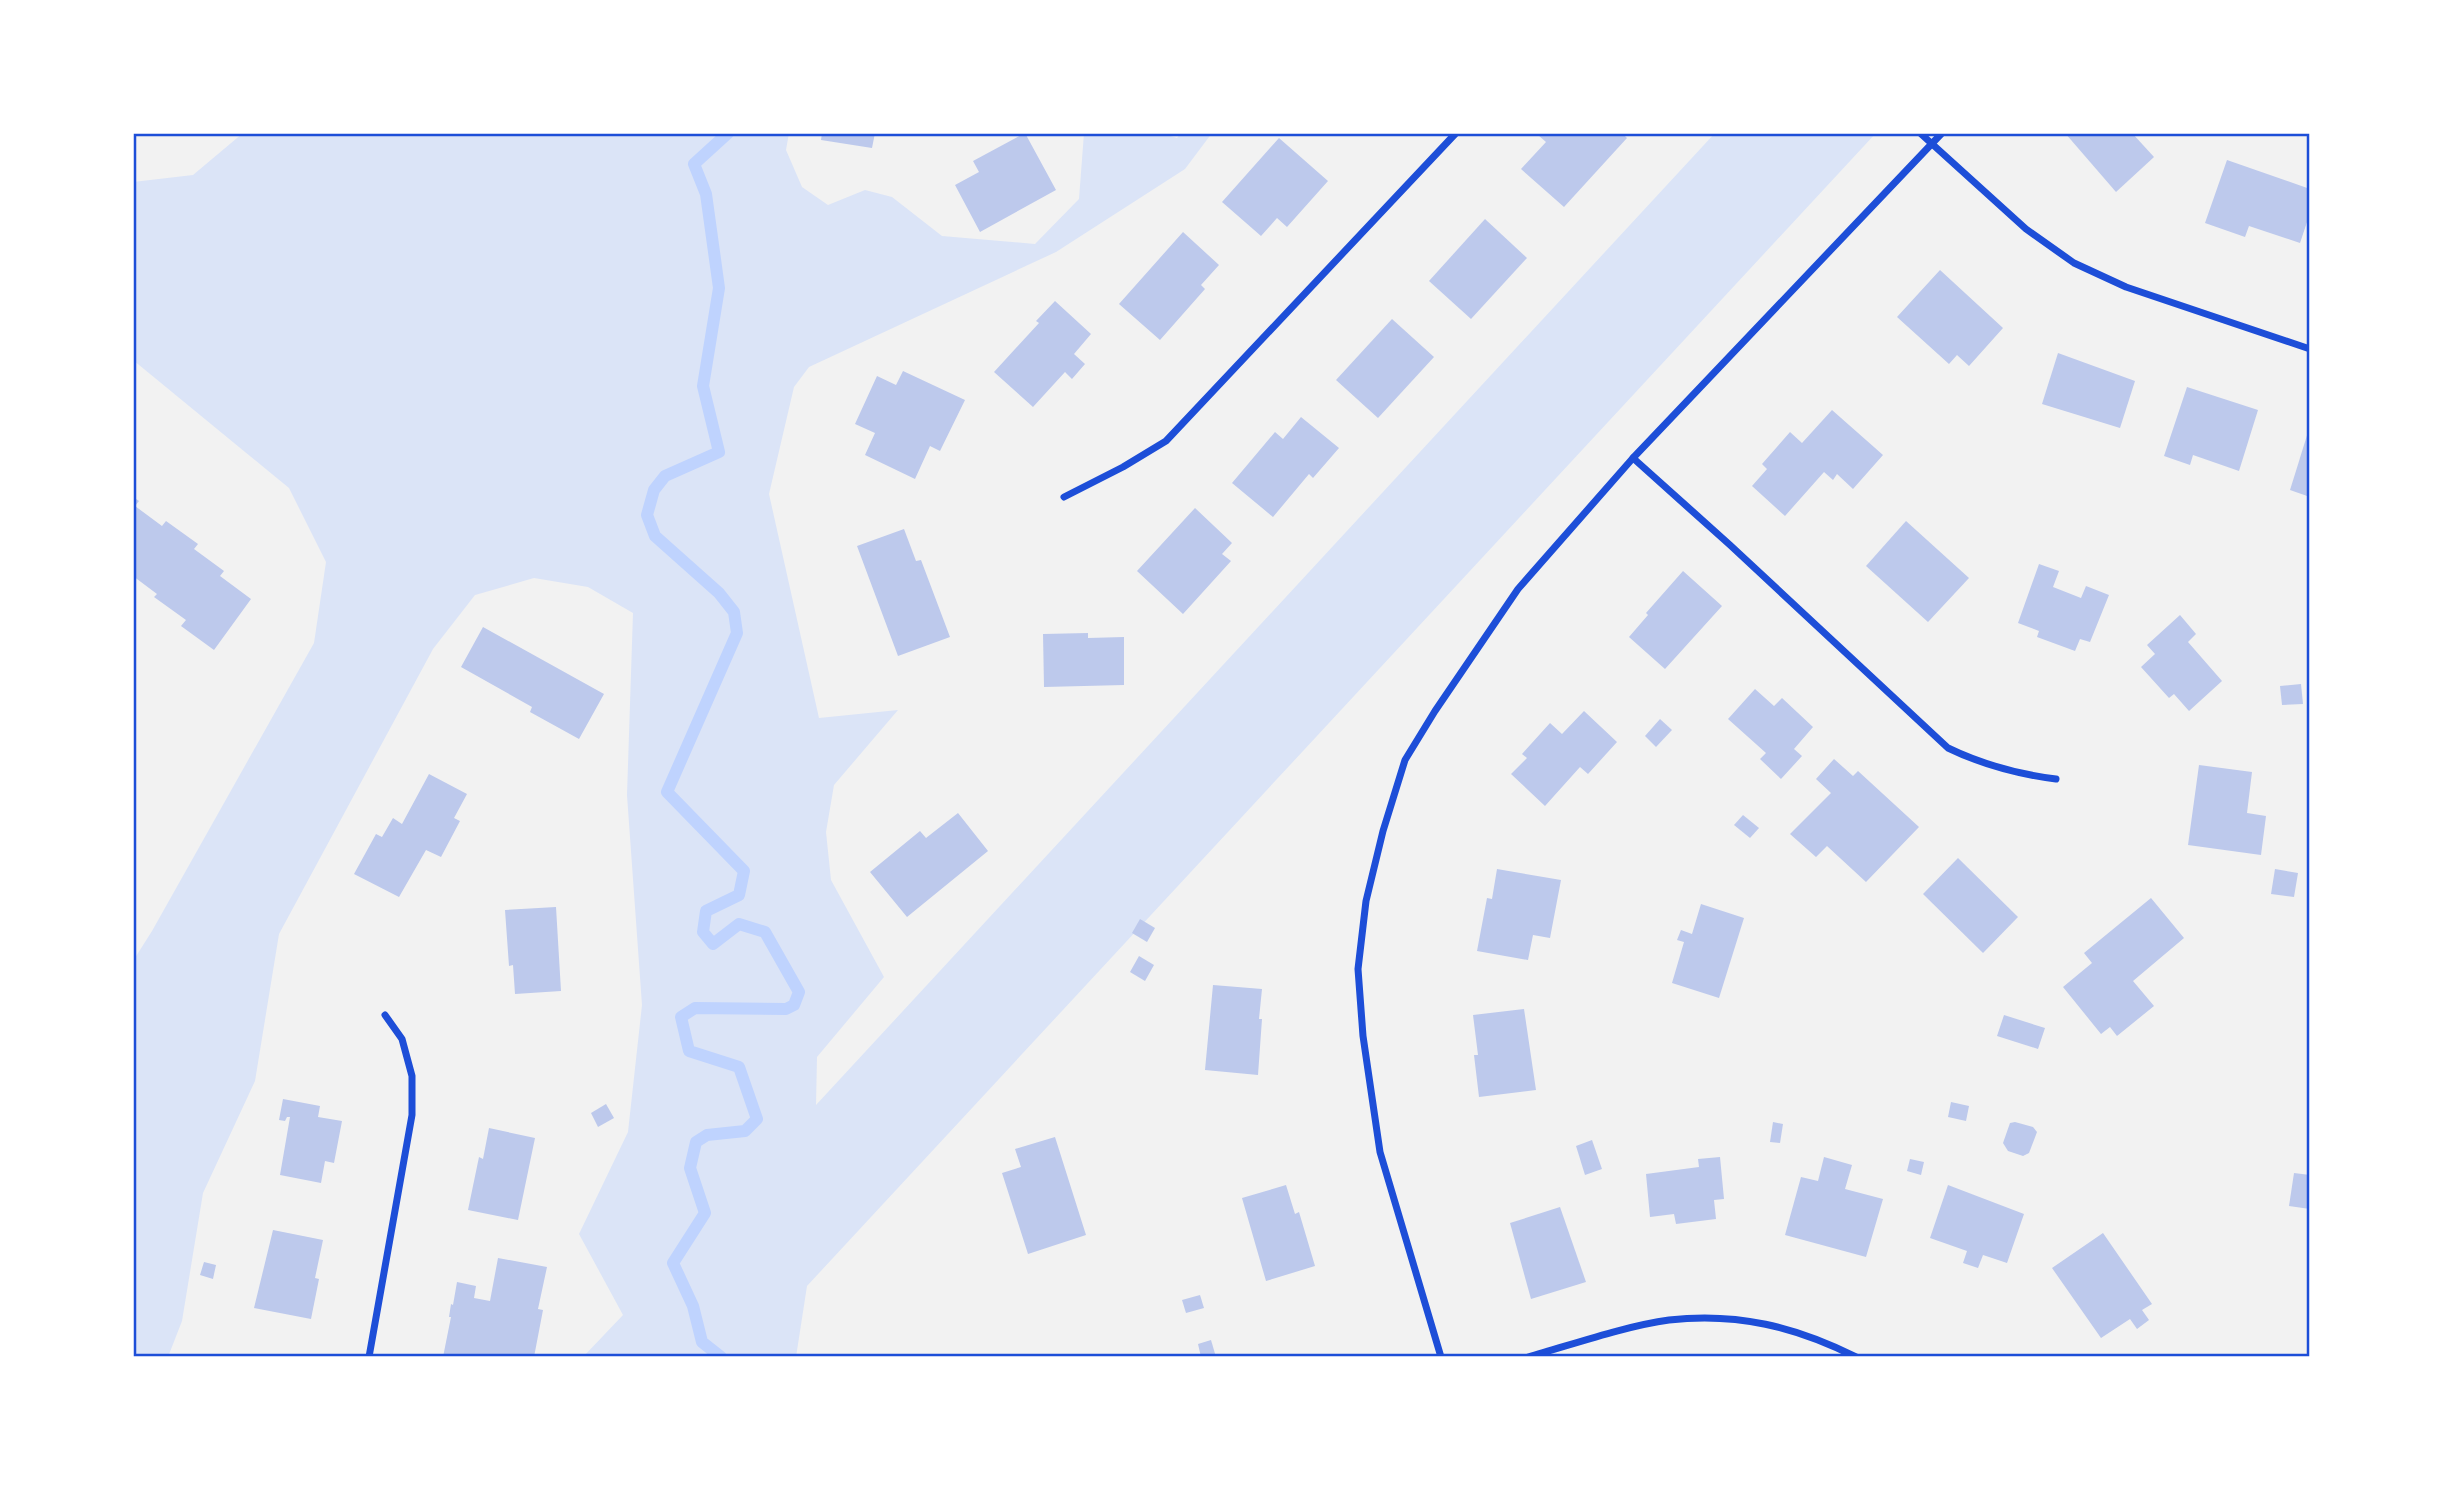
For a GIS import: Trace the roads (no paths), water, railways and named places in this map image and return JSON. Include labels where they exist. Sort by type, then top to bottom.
[{"type":"street","points":[[1063,497],[1123,467],[1166,441],[1456,133]]},
{"type":"street","points":[[1920,133],[2026,229],[2074,263],[2126,287],[2310,349]]},
{"type":"street","points":[[1441,1357],[1380,1152],[1371,1100],[1358,969],[1366,901],[1382,831],[1405,760],[1518,589],[1633,458],[1942,133]]},
{"type":"street","points":[[1633,458],[1948,748],[1977,762],[2015,773],[2056,779]]},
{"type":"street","points":[[369,1357],[412,1115],[412,1076],[402,1039],[385,1015]]},
{"type":"street","points":[[1528,1357],[1668,1320],[1717,1317],[1796,1330],[1856,1357]]},
{"type":"waterway","points":[[721,1357],[702,1342],[693,1306],[673,1263],[705,1213],[690,1168],[696,1142],[707,1135],[745,1131],[757,1119],[739,1067],[689,1051],[681,1017],[695,1008],[786,1009],[794,1005],[799,992],[765,932],[739,924],[713,944],[703,932],[706,911],[739,895],[744,871],[667,792],[737,633],[734,612],[719,593],[655,536],[647,515],[654,490],[665,476],[719,452],[703,386],[719,288],[706,194],[694,164],[728,133]]}]
